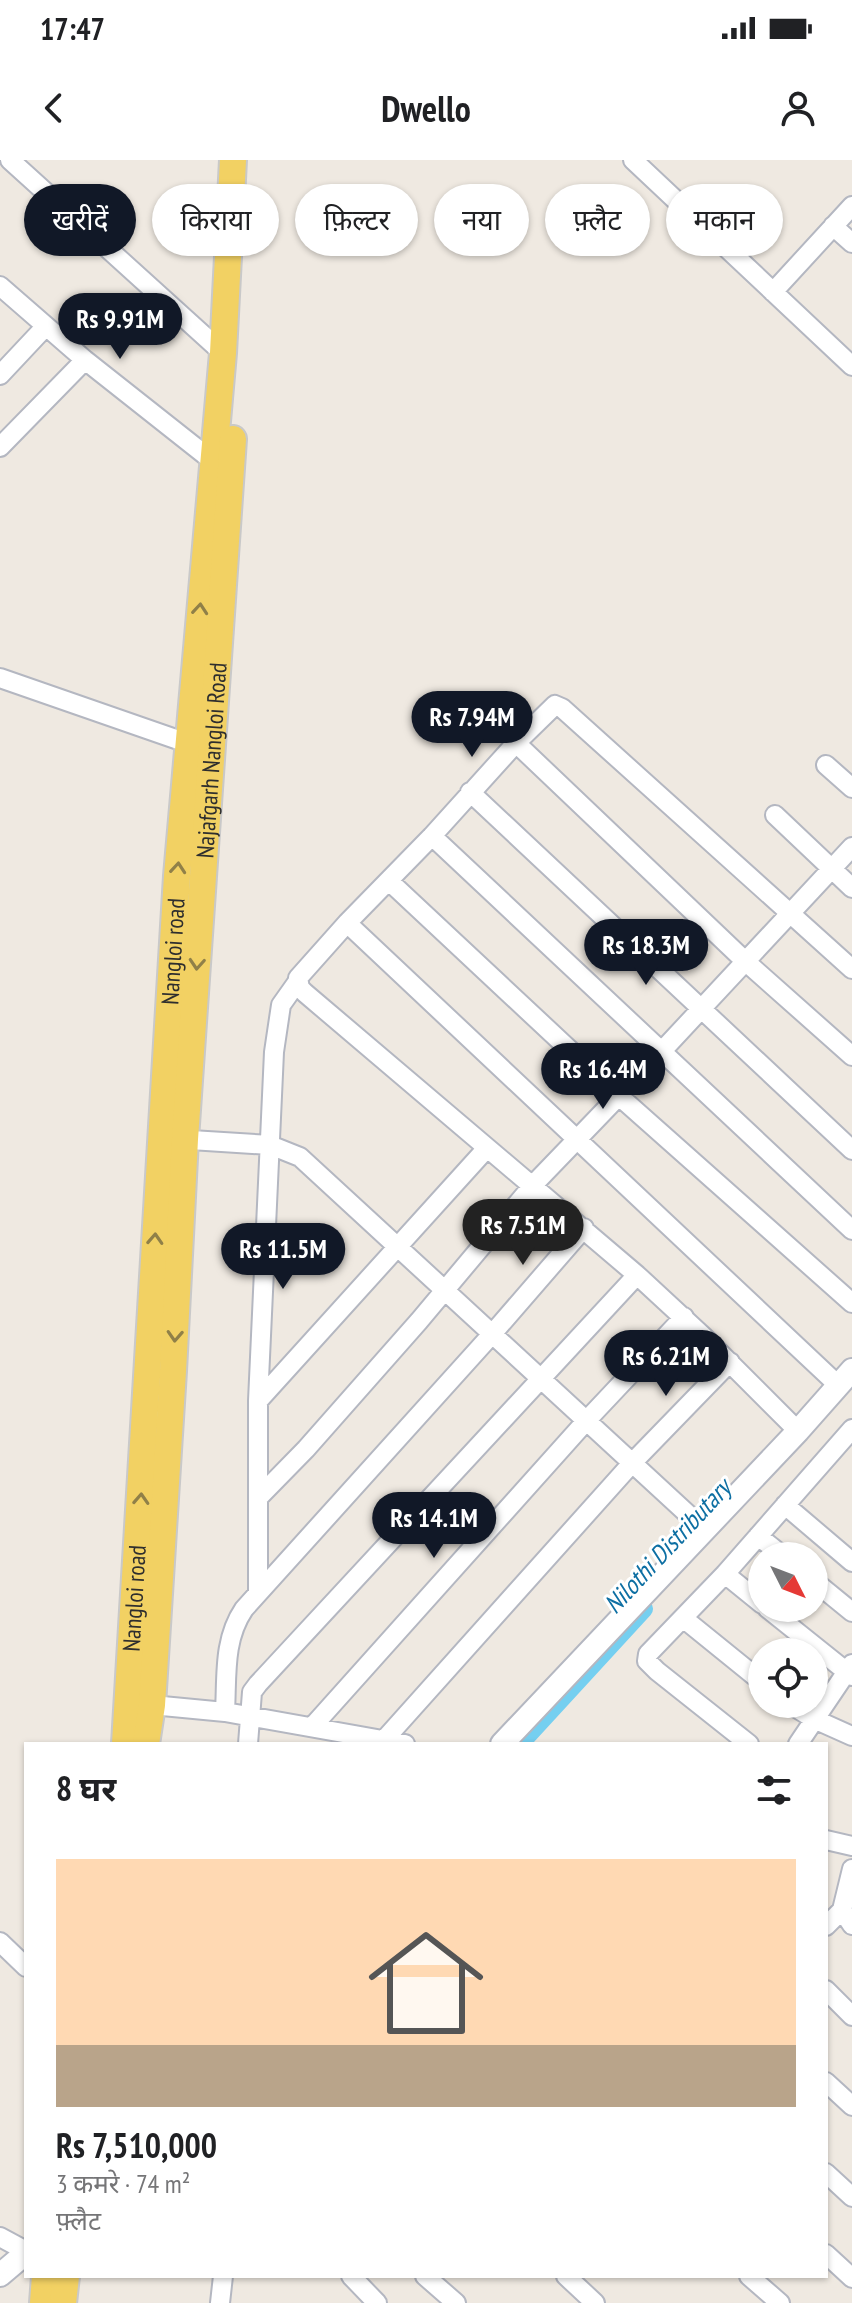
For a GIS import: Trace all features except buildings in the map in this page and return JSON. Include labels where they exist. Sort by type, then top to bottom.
[{"type":"main road","name":"Nangloi road","points":[[125,1742],[173,1138],[177,876],[223,462],[223,353],[233,160]]},
{"type":"main road","name":"Najafgarh Nangloi Road","points":[[146,1742],[152,1705],[173,1371],[173,1138],[223,462],[250,160]]},
{"type":"street","points":[[10,160],[223,353]]},
{"type":"street","points":[[633,160],[852,366]]},
{"type":"street","points":[[773,292],[852,206]]},
{"type":"street","points":[[833,226],[852,243]]},
{"type":"street","points":[[3,296],[223,462]]},
{"type":"street","points":[[0,375],[46,326]]},
{"type":"street","points":[[0,447],[85,360]]},
{"type":"street","points":[[0,678],[190,744]]},
{"type":"street","points":[[258,1593],[258,1401],[278,1016],[285,998],[301,974],[551,706],[558,706],[852,969]]},
{"type":"street","points":[[516,743],[745,961],[852,1056]]},
{"type":"street","points":[[826,765],[852,788]]},
{"type":"street","points":[[470,792],[852,1150]]},
{"type":"street","points":[[775,815],[852,888]]},
{"type":"street","points":[[432,836],[852,1230]]},
{"type":"street","points":[[259,1497],[306,1449],[533,1185],[852,847]]},
{"type":"street","points":[[389,881],[619,1096],[852,1303]]},
{"type":"street","points":[[347,923],[576,1139],[845,1378],[504,1742]]},
{"type":"street","points":[[298,981],[305,993],[584,1228],[684,1317],[798,1431]]},
{"type":"street","points":[[173,1138],[270,1145],[300,1157],[704,1529]]},
{"type":"street","points":[[258,1401],[487,1148]]},
{"type":"street","points":[[225,1712],[228,1642],[235,1622],[584,1228]]},
{"type":"street","points":[[248,1742],[252,1692],[258,1684],[637,1275]]},
{"type":"street","points":[[312,1727],[587,1420],[684,1317]]},
{"type":"street","points":[[384,1740],[633,1462],[730,1362]]},
{"type":"street","points":[[747,1742],[647,1661],[648,1654],[725,1574],[852,1429]]},
{"type":"street","points":[[785,1505],[852,1562]]},
{"type":"street","points":[[758,1536],[766,1542]]},
{"type":"street","points":[[725,1574],[748,1593]]},
{"type":"street","points":[[828,1592],[852,1612]]},
{"type":"street","points":[[683,1618],[748,1671]]},
{"type":"street","points":[[785,1622],[850,1671],[799,1742]]},
{"type":"street","points":[[152,1705],[225,1712],[394,1742]]},
{"type":"street","points":[[814,1719],[852,1736]]},
{"type":"street","points":[[828,1840],[852,1846]]},
{"type":"street","points":[[828,1925],[847,1918],[852,1869]]},
{"type":"street","points":[[0,1942],[24,1965]]},
{"type":"street","points":[[828,1992],[852,2016]]},
{"type":"street","points":[[828,2084],[852,2106]]},
{"type":"street","points":[[828,2175],[852,2197]]},
{"type":"street","points":[[0,2237],[24,2251]]},
{"type":"street","points":[[0,2275],[24,2254]]},
{"type":"street","points":[[828,2256],[852,2278]]},
{"type":"street","points":[[220,2303],[223,2278]]},
{"type":"street","points":[[353,2278],[377,2303]]},
{"type":"street","points":[[427,2278],[453,2302]]},
{"type":"street","points":[[568,2278],[595,2303]]},
{"type":"street","points":[[751,2278],[780,2303]]},
{"type":"waterway","name":"Nilothi Distributary","points":[[522,1742],[644,1609]]}]
